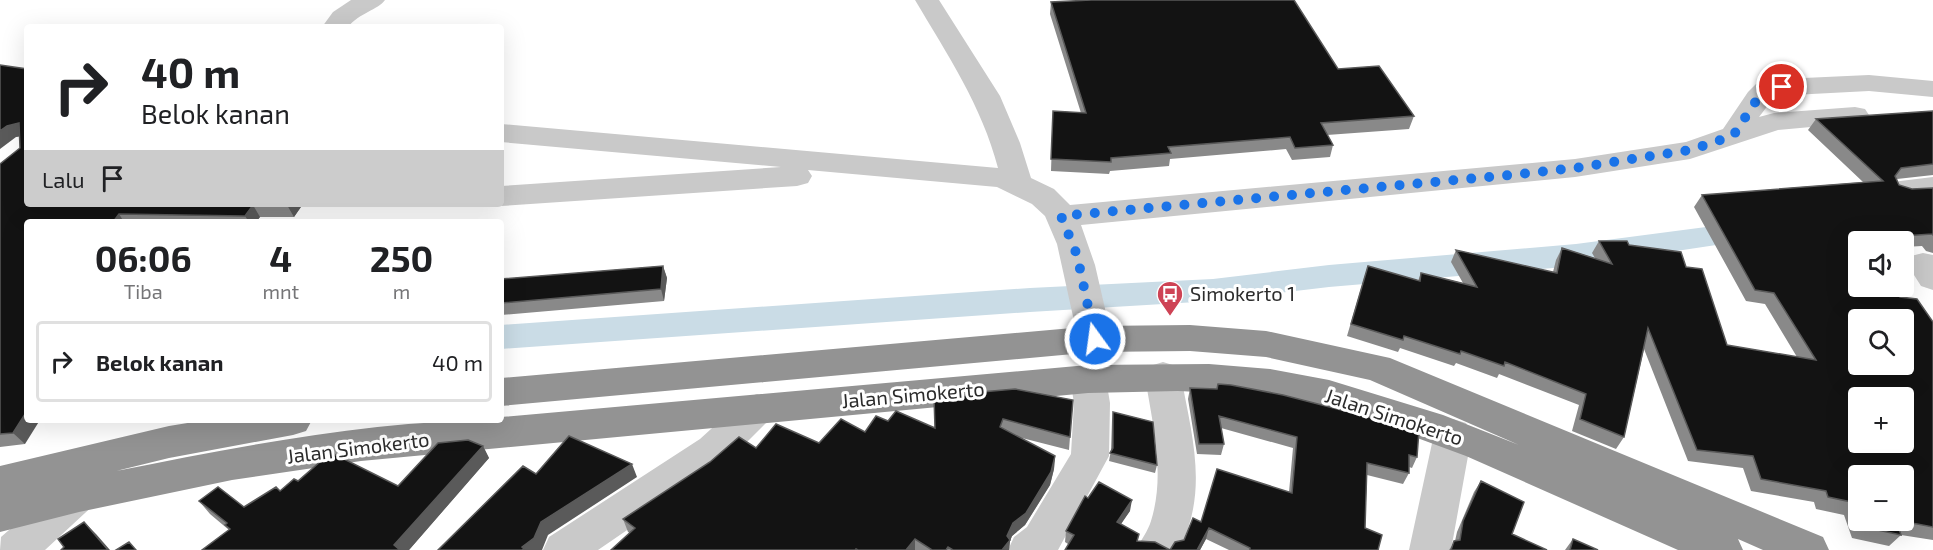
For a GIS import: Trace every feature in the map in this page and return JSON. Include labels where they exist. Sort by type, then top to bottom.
[{"type":"highway","name":"Jalan Simokerto","points":[[504,392],[574,384],[1088,312],[1190,338],[1266,344],[1377,369],[1808,550]]},
{"type":"highway","name":"Jalan Simokerto","points":[[0,515],[79,495],[232,464],[361,445],[1088,379],[1163,376],[1250,381],[1328,393],[1453,434],[1722,550]]},
{"type":"highway","name":"Jalan Simokerto","points":[[0,483],[120,453],[277,423]]},
{"type":"street","points":[[336,24],[360,3],[373,0]]},
{"type":"street","points":[[927,0],[986,96],[1006,142],[1017,183]]},
{"type":"street","points":[[1733,136],[1758,98],[1766,90],[1782,87],[1869,83],[1933,89]]},
{"type":"street","points":[[1061,216],[1575,168],[1690,150],[1774,122],[1855,115]]},
{"type":"street","points":[[504,133],[1002,178],[1017,183],[1050,201],[1061,216],[1073,241],[1088,312]]},
{"type":"street","points":[[504,196],[824,174],[835,172],[843,164]]},
{"type":"street","points":[[1903,189],[1933,187]]},
{"type":"street","points":[[1157,550],[1170,525],[1177,491],[1175,453],[1163,376]]},
{"type":"street","points":[[1029,550],[1042,540],[1090,456],[1092,403],[1088,379]]},
{"type":"street","points":[[564,550],[714,450],[757,409]]},
{"type":"street","points":[[1430,550],[1453,434]]},
{"type":"street","points":[[16,550],[79,495],[120,453]]},
{"type":"building","points":[[1294,0],[1338,69],[1379,66],[1414,116],[1321,123],[1333,145],[1295,148],[1290,137],[1168,147],[1171,153],[1111,158],[1111,162],[1051,159],[1053,111],[1086,113],[1051,2]]},
{"type":"building","points":[[0,65],[24,69],[24,207],[252,207],[245,216],[119,214],[115,219],[24,219],[24,416],[13,433],[0,434],[0,164],[20,148],[19,123],[7,126],[0,131]]},
{"type":"building","points":[[1933,111],[1933,164],[1901,168],[1895,176],[1899,185],[1912,189],[1933,188],[1933,235],[1914,235],[1914,231],[1848,231],[1848,297],[1917,299],[1933,322],[1933,527],[1914,523],[1914,465],[1848,465],[1848,501],[1828,497],[1826,491],[1761,479],[1753,456],[1697,450],[1648,328],[1624,437],[1580,419],[1586,394],[1505,362],[1504,366],[1461,351],[1460,354],[1404,336],[1403,340],[1351,324],[1368,266],[1420,281],[1421,273],[1477,287],[1456,250],[1557,273],[1562,248],[1612,264],[1599,241],[1627,241],[1629,245],[1681,252],[1686,267],[1702,269],[1727,345],[1816,360],[1774,293],[1755,290],[1702,195],[1883,181],[1816,119]]},
{"type":"building","points":[[663,266],[661,289],[504,303],[504,279]]},
{"type":"building","points":[[1218,384],[1283,395],[1419,430],[1417,457],[1409,455],[1409,473],[1367,463],[1365,528],[1382,535],[1378,550],[1250,550],[1209,528],[1197,550],[1170,550],[1175,542],[1184,540],[1193,518],[1201,522],[1217,469],[1292,493],[1297,437],[1219,416],[1224,444],[1199,444],[1190,388],[1217,389]]},
{"type":"building","points":[[1015,389],[1073,400],[1070,437],[1003,419],[1000,427],[1055,456],[1051,472],[1026,513],[1013,523],[1007,536],[1010,540],[1002,550],[953,550],[948,547],[946,550],[932,550],[915,539],[906,550],[611,550],[635,528],[623,519],[710,462],[739,437],[756,448],[776,424],[819,443],[841,419],[865,432],[876,416],[888,421],[896,411],[935,428],[934,397]]},
{"type":"building","points":[[1113,412],[1153,422],[1157,465],[1110,453],[1113,448]]},
{"type":"building","points":[[569,436],[632,464],[541,522],[534,538],[522,547],[524,549],[522,550],[438,550],[523,466],[536,474]]},
{"type":"building","points":[[468,440],[483,446],[394,545],[400,550],[202,550],[230,529],[225,525],[227,523],[199,501],[218,487],[244,507],[276,487],[280,491],[294,479],[298,481],[329,454],[334,454],[398,486],[438,443]]},
{"type":"building","points":[[1481,481],[1524,502],[1512,534],[1547,550],[1451,550],[1454,541],[1460,540],[1463,521]]},
{"type":"building","points":[[1099,482],[1132,500],[1117,522],[1139,534],[1137,541],[1155,542],[1170,550],[1065,550],[1074,535],[1066,531],[1085,496],[1088,498]]},
{"type":"building","points":[[84,522],[108,550],[61,550],[64,547],[58,539]]},
{"type":"building","points":[[1882,531],[1900,531],[1901,535]]},
{"type":"building","points":[[1573,539],[1598,550],[1570,550]]},
{"type":"building","points":[[129,542],[136,550],[116,550]]},
{"type":"waterway","points":[[504,337],[1030,300],[1213,290],[1329,276],[1576,255],[1752,231]]},
{"type":"place","name":"Simokerto 1","points":[[1170,317]]},
{"type":"route","points":[[1095,339],[1077,255],[1061,216],[1511,175],[1575,168],[1690,150],[1733,136],[1758,98],[1766,90],[1782,87]]}]
